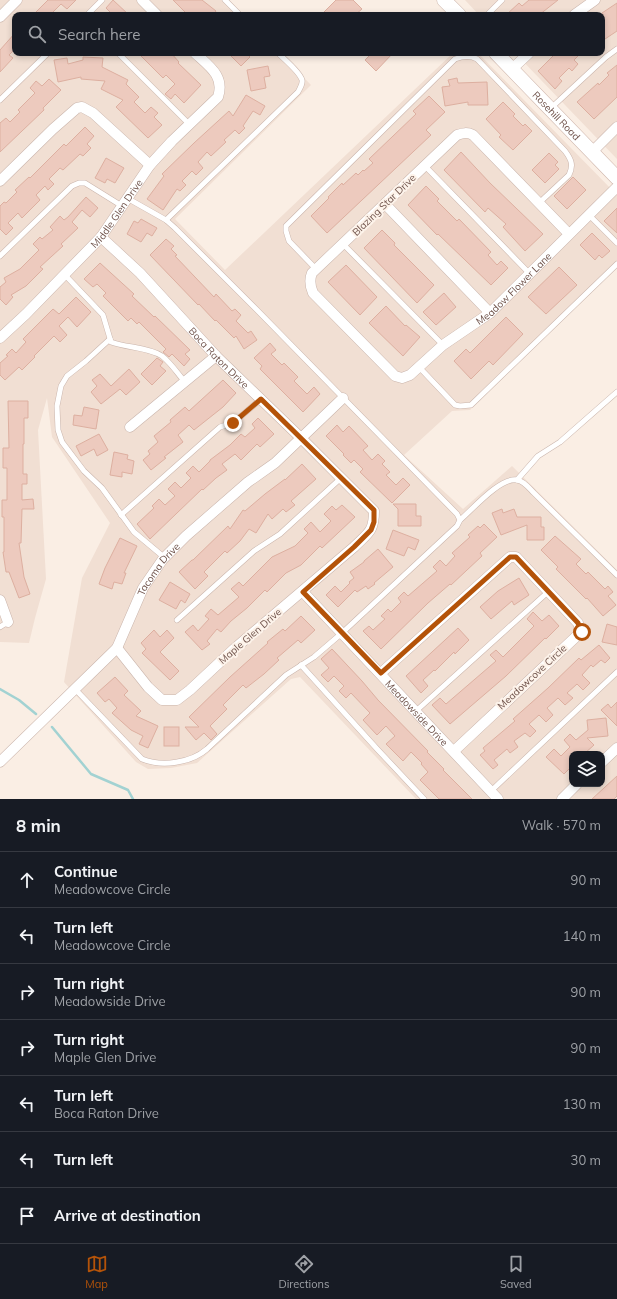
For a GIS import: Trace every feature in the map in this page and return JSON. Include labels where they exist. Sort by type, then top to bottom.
[{"type":"street","points":[[0,17],[17,0]]},
{"type":"street","points":[[142,0],[154,12]]},
{"type":"street","points":[[444,0],[456,12]]},
{"type":"street","points":[[578,12],[595,0]]},
{"type":"street","name":"Middle Glen Drive","points":[[0,338],[65,275],[101,237],[150,165],[189,124],[218,97],[220,90],[217,75],[198,56]]},
{"type":"street","name":"Rosehill Road","points":[[499,56],[617,178]]},
{"type":"street","points":[[512,69],[526,56]]},
{"type":"street","points":[[0,181],[77,108],[82,107],[93,113],[150,165]]},
{"type":"street","points":[[592,152],[617,127]]},
{"type":"street","name":"Blazing Star Drive","points":[[402,378],[395,376],[313,294],[310,284],[312,273],[457,135],[469,133],[473,135],[539,203]]},
{"type":"street","name":"Meadow Flower Lane","points":[[402,378],[410,375],[443,345],[490,313],[617,187]]},
{"type":"street","points":[[539,203],[570,234]]},
{"type":"street","points":[[384,204],[490,313]]},
{"type":"street","name":"Boca Raton Drive","points":[[101,237],[140,273],[216,356],[374,510]]},
{"type":"street","points":[[130,427],[216,356]]},
{"type":"street","name":"Tacoma Drive","points":[[0,762],[117,648],[143,588],[165,558],[186,536],[248,482],[275,463],[302,439],[343,398]]},
{"type":"street","name":"Maple Glen Drive","points":[[117,648],[148,687],[162,700],[177,700],[190,690],[234,649],[303,592],[354,547],[371,530],[374,522],[374,510]]},
{"type":"street","name":"Meadowcove Circle","points":[[381,673],[510,557],[516,557],[549,591],[578,623],[582,632],[454,751]]},
{"type":"street","name":"Meadowside Drive","points":[[303,592],[381,673],[498,799]]},
{"type":"street","points":[[0,600],[4,624]]},
{"type":"street","points":[[605,759],[617,748]]},
{"type":"street","points":[[562,799],[574,787]]},
{"type":"lane","points":[[90,12],[102,0]]},
{"type":"lane","points":[[225,0],[237,12]]},
{"type":"lane","points":[[490,12],[502,0]]},
{"type":"lane","points":[[550,108],[606,57],[617,49]]},
{"type":"lane","points":[[0,100],[45,56]]},
{"type":"lane","points":[[121,56],[189,124]]},
{"type":"lane","points":[[166,220],[298,92],[302,84],[302,80],[298,73],[281,56]]},
{"type":"lane","points":[[316,269],[289,241],[286,226],[455,59],[460,57],[472,56],[478,59],[570,157],[572,164],[568,175],[539,203]]},
{"type":"lane","points":[[425,166],[530,274]]},
{"type":"lane","points":[[0,256],[72,186],[79,183],[85,183],[166,220],[221,273],[457,514],[460,520]]},
{"type":"lane","points":[[589,215],[617,243]]},
{"type":"lane","points":[[343,244],[443,345]]},
{"type":"lane","points":[[419,367],[455,405],[471,405],[617,264]]},
{"type":"lane","points":[[65,275],[103,316],[111,342],[122,346],[153,352],[162,357],[185,382]]},
{"type":"lane","points":[[110,339],[67,376],[61,386],[57,406],[58,430],[62,442],[84,471],[102,488],[134,532],[165,558]]},
{"type":"lane","points":[[517,480],[538,456],[560,442],[617,392]]},
{"type":"lane","points":[[121,515],[220,427],[233,423],[261,399]]},
{"type":"lane","points":[[177,620],[254,551],[280,534],[341,478]]},
{"type":"lane","points":[[75,689],[142,759],[155,762],[169,762],[194,757],[203,752],[286,675],[314,657],[342,633],[452,531],[460,520],[499,485],[510,480],[517,480],[524,483],[617,575]]},
{"type":"lane","points":[[416,711],[549,591]]},
{"type":"lane","points":[[301,664],[424,799]]},
{"type":"lane","points":[[491,791],[617,672]]},
{"type":"shaded area","points":[[0,0],[229,0],[241,12],[12,12],[12,56],[283,56],[311,85],[175,219],[225,270],[450,56],[481,56],[617,195],[617,267],[470,410],[452,411],[404,455],[463,509],[512,466],[617,570],[617,799],[416,799],[300,677],[291,679],[197,763],[171,768],[148,769],[136,762],[64,682],[82,578],[110,523],[52,437],[47,398],[38,430],[46,579],[29,643],[0,642]]},
{"type":"shaded area","points":[[465,0],[617,0],[617,159],[518,56],[605,56],[605,12],[476,12]]},
{"type":"building","points":[[48,0],[76,0],[67,9],[61,4],[53,12],[36,12]]},
{"type":"building","points":[[113,0],[126,12],[110,12],[106,8]]},
{"type":"building","points":[[173,0],[202,0],[216,11],[215,12],[185,12]]},
{"type":"building","points":[[336,0],[353,0],[362,9],[358,12],[324,12]]},
{"type":"building","points":[[529,0],[558,0],[543,12],[509,12],[519,3],[522,6]]},
{"type":"building","points":[[617,3],[617,31],[605,39],[605,12],[604,12]]},
{"type":"building","points":[[12,36],[12,52],[9,55],[13,58],[0,72],[0,50]]},
{"type":"building","points":[[141,56],[174,56],[179,62],[178,63],[201,85],[184,103],[175,94],[171,99],[165,94],[175,84],[166,75],[163,78]]},
{"type":"building","points":[[231,56],[249,56],[250,57],[241,66]]},
{"type":"building","points":[[369,56],[390,56],[376,71],[365,60]]},
{"type":"building","points":[[553,56],[578,56],[574,60],[578,64],[572,71],[569,68],[559,78],[562,81],[555,89],[538,71]]},
{"type":"building","points":[[83,57],[103,58],[102,67],[128,80],[126,84],[139,97],[134,102],[145,113],[151,107],[158,113],[154,117],[162,125],[148,138],[116,107],[123,100],[101,89],[105,81],[81,79],[81,77],[58,82],[54,60],[67,58],[68,64],[83,60]]},
{"type":"building","points":[[617,65],[617,97],[594,119],[577,102],[598,83],[599,85],[609,75],[607,73]]},
{"type":"building","points":[[268,66],[270,76],[264,77],[266,88],[251,91],[247,70]]},
{"type":"building","points":[[457,78],[458,83],[487,82],[488,105],[468,105],[468,102],[445,106],[442,87],[450,86],[448,80]]},
{"type":"building","points":[[49,79],[61,90],[43,108],[44,110],[0,152],[0,123],[6,118],[10,122],[20,112],[18,110],[35,93],[30,88],[36,81],[42,86]]},
{"type":"building","points":[[246,95],[265,106],[260,115],[253,111],[243,126],[245,128],[239,134],[235,130],[224,140],[226,142],[211,156],[207,152],[198,162],[203,168],[196,175],[192,171],[182,181],[186,185],[180,191],[177,189],[163,210],[147,199],[164,176],[162,174],[229,111],[233,116]]},
{"type":"building","points":[[429,96],[445,112],[426,130],[431,135],[327,233],[311,216],[342,183],[343,185],[356,173],[358,175],[373,163],[369,159],[416,114],[413,111]]},
{"type":"building","points":[[503,102],[515,114],[513,116],[523,126],[525,124],[532,131],[513,150],[499,137],[501,135],[486,119]]},
{"type":"building","points":[[85,127],[94,136],[87,144],[91,148],[83,156],[80,154],[63,170],[60,168],[49,179],[54,184],[48,190],[45,186],[36,195],[40,200],[22,218],[18,213],[8,223],[13,228],[6,235],[0,229],[0,206],[4,202],[6,203],[17,192],[15,190],[29,177],[30,178],[64,144],[66,146]]},
{"type":"building","points":[[461,152],[490,183],[543,234],[525,251],[503,227],[506,224],[488,208],[485,212],[444,170]]},
{"type":"building","points":[[549,153],[558,162],[555,165],[559,169],[545,183],[532,170]]},
{"type":"building","points":[[106,158],[124,168],[115,183],[107,179],[105,183],[95,178]]},
{"type":"building","points":[[573,177],[586,190],[567,209],[554,196]]},
{"type":"building","points":[[426,186],[439,199],[437,201],[457,221],[459,219],[491,252],[488,255],[497,265],[501,261],[508,268],[491,285],[438,234],[437,235],[408,205]]},
{"type":"building","points":[[86,197],[98,208],[90,217],[82,210],[72,222],[78,228],[61,244],[63,246],[40,267],[43,269],[26,286],[11,295],[13,297],[6,305],[0,299],[0,287],[6,282],[4,278],[20,269],[39,250],[33,244],[40,237],[42,239],[53,230],[50,227],[60,216],[64,220]]},
{"type":"building","points":[[617,208],[617,233],[604,221]]},
{"type":"building","points":[[141,219],[157,228],[152,236],[147,233],[141,242],[127,234],[134,221],[138,223]]},
{"type":"building","points":[[382,230],[395,243],[394,245],[434,285],[417,303],[364,248]]},
{"type":"building","points":[[592,233],[610,251],[602,258],[599,255],[595,260],[580,245]]},
{"type":"building","points":[[166,239],[174,246],[171,249],[177,255],[175,256],[214,297],[216,294],[232,311],[235,309],[241,315],[236,321],[248,333],[251,331],[257,340],[244,349],[236,336],[234,338],[199,304],[198,305],[150,255]]},
{"type":"building","points":[[100,263],[134,294],[132,296],[190,350],[185,354],[190,359],[184,366],[172,354],[169,357],[163,352],[166,349],[139,322],[137,324],[131,318],[128,321],[103,296],[106,293],[97,284],[93,287],[84,279]]},
{"type":"building","points":[[346,265],[377,297],[360,315],[328,282]]},
{"type":"building","points":[[559,267],[577,285],[546,314],[528,297]]},
{"type":"building","points":[[444,293],[456,307],[436,325],[423,312]]},
{"type":"building","points":[[76,297],[91,312],[77,327],[68,317],[59,326],[67,335],[60,342],[54,336],[22,370],[19,367],[5,380],[0,375],[0,363],[8,356],[6,355],[12,349],[16,353],[26,342],[23,339],[53,309],[59,314]]},
{"type":"building","points":[[386,306],[405,326],[406,325],[420,337],[403,356],[369,323]]},
{"type":"building","points":[[506,317],[523,334],[493,365],[489,361],[471,379],[454,361],[466,349],[470,353]]},
{"type":"building","points":[[270,343],[276,350],[271,354],[282,365],[284,363],[298,377],[294,381],[307,394],[314,387],[320,394],[303,412],[260,369],[262,366],[254,358]]},
{"type":"building","points":[[157,358],[163,362],[160,366],[166,371],[152,385],[141,374]]},
{"type":"building","points":[[129,369],[140,382],[126,395],[120,389],[101,404],[91,392],[97,386],[92,380],[100,374],[111,386]]},
{"type":"building","points":[[223,380],[236,393],[223,407],[194,430],[189,425],[178,435],[183,442],[164,457],[166,458],[151,470],[143,460],[150,454],[148,451],[158,442],[154,436],[171,422],[170,420],[185,407],[189,411]]},
{"type":"building","points":[[8,401],[28,401],[28,418],[24,418],[23,444],[23,474],[27,474],[27,484],[22,484],[22,500],[33,499],[34,509],[22,509],[21,543],[19,543],[24,577],[30,594],[19,598],[9,572],[6,572],[3,552],[4,517],[2,517],[2,500],[7,500],[7,468],[3,468],[3,448],[9,448]]},
{"type":"building","points":[[84,407],[99,410],[96,429],[73,425],[74,415],[82,416]]},
{"type":"building","points":[[258,418],[274,434],[260,447],[257,444],[241,460],[235,454],[222,464],[227,470],[203,490],[202,489],[150,539],[137,524],[154,508],[152,506],[159,499],[165,505],[175,496],[168,489],[175,482],[181,488],[191,478],[186,473],[193,466],[199,472],[210,460],[230,445],[241,434],[245,437],[255,428],[252,424]]},
{"type":"building","points":[[337,425],[343,432],[349,426],[368,446],[363,450],[372,460],[378,454],[385,461],[382,464],[390,472],[386,475],[396,485],[403,478],[410,485],[392,503],[360,472],[363,469],[354,460],[351,463],[326,436]]},
{"type":"building","points":[[99,434],[108,450],[97,456],[94,449],[81,456],[76,446]]},
{"type":"building","points":[[114,452],[128,455],[127,459],[134,461],[132,474],[122,472],[122,477],[110,475]]},
{"type":"building","points":[[302,464],[316,479],[291,501],[295,505],[286,512],[283,509],[272,519],[268,514],[256,533],[249,529],[240,541],[227,553],[225,551],[204,572],[208,576],[195,589],[179,572],[228,526],[230,529],[243,510],[245,511],[285,480]]},
{"type":"building","points":[[393,504],[416,504],[416,516],[421,516],[421,526],[398,526],[398,509]]},
{"type":"building","points":[[342,505],[355,517],[322,548],[320,546],[301,565],[286,573],[267,592],[265,590],[221,632],[217,629],[207,641],[210,644],[202,650],[185,632],[193,625],[198,631],[209,619],[205,616],[211,609],[218,615],[239,597],[231,589],[239,582],[243,586],[272,557],[295,546],[308,533],[304,529],[311,522],[320,532],[331,521],[324,514],[332,506],[336,510]]},
{"type":"building","points":[[502,509],[503,513],[514,509],[517,517],[541,517],[541,527],[544,527],[544,540],[527,540],[527,525],[501,535],[492,513]]},
{"type":"building","points":[[484,524],[497,537],[480,553],[482,556],[451,585],[450,584],[428,603],[381,649],[363,631],[369,626],[373,630],[385,619],[381,616],[388,609],[391,612],[401,602],[398,598],[404,592],[408,596],[437,571],[433,567],[440,560],[446,566],[455,556],[452,553],[470,537],[468,535],[478,526],[480,528]]},
{"type":"building","points":[[393,530],[419,540],[415,550],[408,547],[404,556],[386,549]]},
{"type":"building","points":[[555,536],[581,559],[576,564],[586,574],[588,572],[605,589],[608,586],[613,592],[608,596],[616,605],[603,616],[587,598],[586,599],[556,569],[558,567],[541,550]]},
{"type":"building","points":[[120,538],[137,546],[124,573],[126,573],[122,584],[114,582],[112,589],[99,584]]},
{"type":"building","points":[[378,549],[393,567],[368,589],[366,586],[357,592],[355,590],[338,607],[326,595],[335,586],[341,592],[354,578],[350,572]]},
{"type":"building","points":[[519,578],[529,595],[514,605],[512,601],[491,619],[480,607],[498,591]]},
{"type":"building","points":[[170,582],[190,594],[185,603],[181,600],[176,609],[159,600]]},
{"type":"building","points":[[533,612],[542,621],[549,615],[559,626],[506,676],[450,724],[432,705],[440,698],[446,704],[496,661],[490,655],[496,650],[503,657],[534,626],[527,619]]},
{"type":"building","points":[[301,616],[315,630],[301,643],[298,640],[277,658],[279,660],[264,674],[246,688],[243,685],[223,705],[227,709],[210,726],[217,734],[211,740],[204,733],[196,740],[185,727],[199,727],[189,717],[268,643],[267,642],[283,629],[285,631]]},
{"type":"building","points":[[607,624],[617,627],[617,645],[602,642]]},
{"type":"building","points":[[458,628],[469,640],[455,654],[454,652],[435,671],[434,670],[423,680],[428,686],[421,693],[406,676]]},
{"type":"building","points":[[154,630],[160,637],[167,630],[174,638],[160,652],[179,671],[170,680],[142,653],[146,649],[141,643]]},
{"type":"building","points":[[599,645],[610,658],[605,663],[601,660],[593,667],[591,665],[582,675],[590,683],[583,690],[577,684],[567,693],[573,698],[565,705],[558,698],[547,708],[553,715],[546,722],[539,715],[529,724],[536,731],[530,737],[525,733],[514,741],[518,747],[510,753],[507,749],[494,760],[498,765],[493,769],[480,755],[485,751],[483,748],[515,721],[513,719],[579,658],[581,660]]},
{"type":"building","points":[[332,649],[378,700],[428,751],[427,752],[444,769],[443,770],[472,799],[439,799],[420,780],[428,772],[421,764],[422,763],[411,752],[403,761],[386,744],[395,736],[386,726],[377,735],[363,720],[370,713],[351,693],[346,698],[339,691],[344,686],[334,676],[328,682],[321,675],[329,668],[321,659]]},
{"type":"building","points":[[115,677],[128,691],[124,695],[141,711],[136,716],[158,726],[148,748],[139,744],[143,736],[131,730],[112,713],[117,708],[109,699],[105,702],[97,693]]},
{"type":"building","points":[[617,702],[617,726],[601,710],[608,704],[611,708]]},
{"type":"building","points":[[606,718],[608,736],[587,738],[594,745],[587,751],[569,751],[569,769],[564,774],[546,757],[554,749],[561,756],[570,747],[564,740],[570,734],[576,740],[588,730],[587,720]]},
{"type":"building","points":[[164,727],[179,727],[179,746],[164,746]]},
{"type":"building","points":[[617,776],[617,796],[614,799],[592,799]]},
{"type":"waterway","points":[[0,689],[19,700],[36,714]]},
{"type":"waterway","points":[[52,727],[91,774],[128,790],[133,799]]},
{"type":"route","points":[[233,423],[261,399],[374,510],[374,522],[371,530],[303,592],[381,673],[510,557],[516,557],[538,578],[578,623],[582,632]]}]
